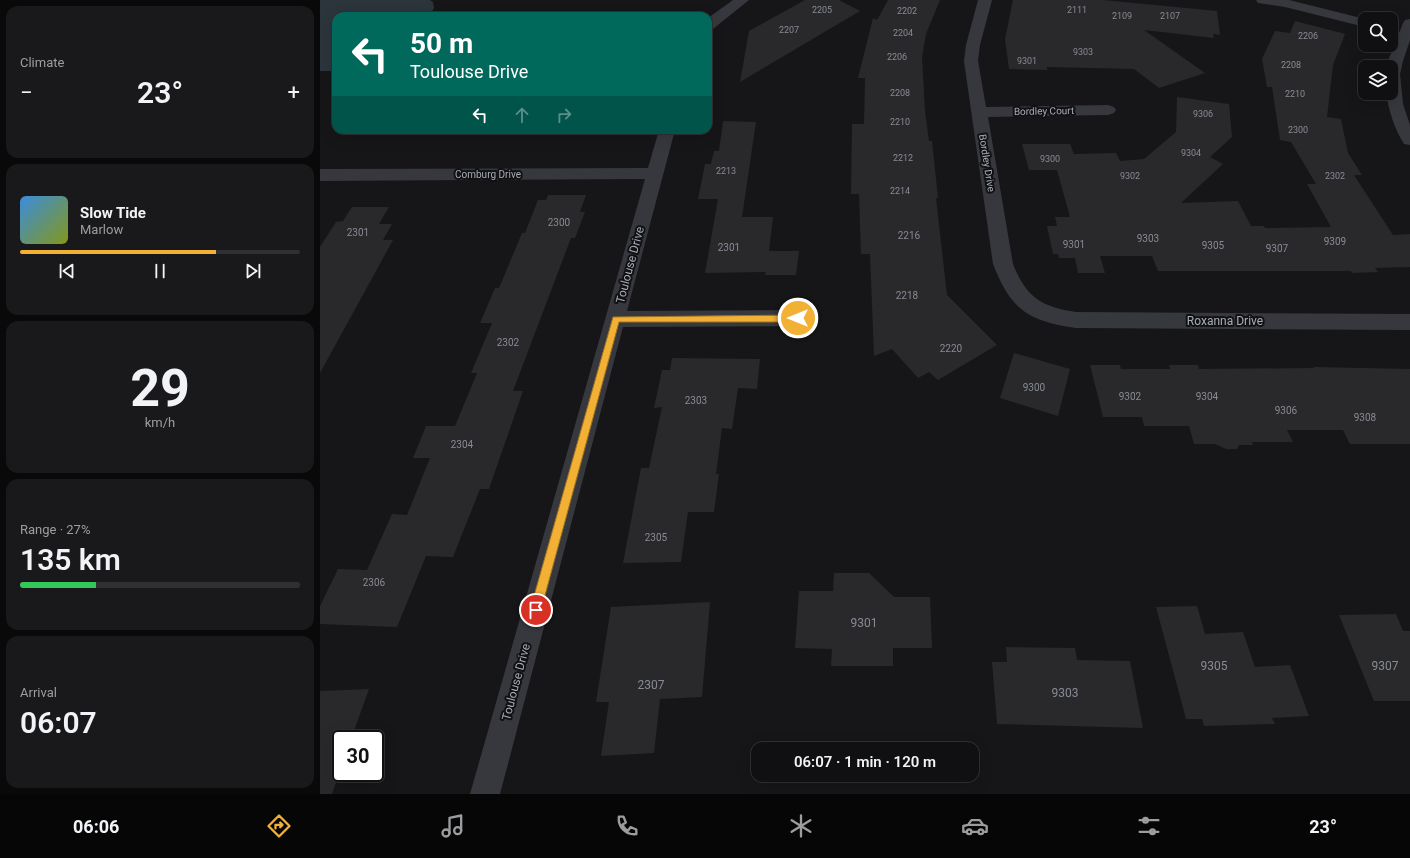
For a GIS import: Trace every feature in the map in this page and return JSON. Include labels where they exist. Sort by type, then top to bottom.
[{"type":"street","points":[[712,22],[726,10],[742,0]]},
{"type":"street","name":"Bordley Drive","points":[[985,0],[973,45],[971,61],[1003,264],[1009,281],[1019,295],[1027,305],[1041,313]]},
{"type":"street","points":[[1264,0],[1293,5],[1358,20]]},
{"type":"street","points":[[1398,29],[1408,28],[1393,68],[1396,111],[1404,133],[1410,140]]},
{"type":"street","name":"Bordley Court","points":[[979,112],[1108,110]]},
{"type":"street","name":"Toulouse Drive","points":[[485,794],[666,134]]},
{"type":"street","name":"Comburg Drive","points":[[320,175],[655,173]]},
{"type":"street","name":"Roxanna Drive","points":[[1041,313],[1056,318],[1076,320],[1410,322]]},
{"type":"street","points":[[616,319],[798,318]]},
{"type":"shaded area","points":[[320,0],[430,0],[433,2],[434,8],[432,12],[332,12],[332,71],[320,71]]},
{"type":"building","points":[[805,0],[839,0],[860,11],[740,82],[749,31]]},
{"type":"building","points":[[888,0],[940,0],[926,34],[922,57],[925,111],[929,141],[932,141],[938,198],[936,198],[947,295],[997,345],[938,380],[929,372],[918,378],[892,349],[874,356],[870,254],[861,254],[859,194],[851,194],[852,124],[864,124],[865,78],[858,78],[873,18],[877,20]]},
{"type":"building","points":[[1013,0],[1103,0],[1217,11],[1220,35],[1213,34],[1214,38],[1144,30],[1205,73],[1159,88],[1134,69],[1047,67],[1047,70],[1009,69],[1005,39]]},
{"type":"building","points":[[1295,21],[1345,34],[1333,65],[1327,117],[1341,119],[1348,153],[1362,175],[1354,175],[1393,235],[1410,234],[1410,267],[1375,268],[1378,272],[1352,273],[1351,271],[1158,271],[1152,256],[1100,256],[1105,273],[1078,273],[1075,258],[1059,258],[1058,254],[1053,254],[1047,226],[1057,226],[1055,217],[1070,217],[1057,170],[1029,170],[1022,144],[1070,144],[1074,154],[1116,153],[1120,161],[1144,159],[1176,132],[1177,97],[1229,104],[1232,137],[1210,157],[1223,164],[1181,203],[1238,201],[1251,226],[1264,226],[1265,228],[1331,227],[1307,184],[1316,184],[1291,142],[1280,140],[1272,87],[1267,87],[1262,59],[1275,31],[1290,33]]},
{"type":"building","points":[[723,121],[756,122],[742,217],[773,217],[769,251],[799,251],[796,275],[765,275],[766,272],[705,273],[718,199],[698,199],[705,164],[711,164],[714,151],[719,151]]},
{"type":"building","points":[[548,195],[586,195],[580,212],[585,212],[575,238],[571,238],[513,391],[523,391],[489,489],[480,489],[453,557],[426,556],[397,627],[320,624],[320,606],[338,569],[367,570],[392,514],[407,515],[430,458],[413,458],[426,426],[455,426],[477,373],[471,373],[492,323],[480,323],[495,288],[499,288],[522,233],[525,233],[538,200],[546,200]]},
{"type":"building","points":[[352,207],[389,207],[379,224],[392,224],[383,240],[393,240],[320,373],[320,247],[336,222],[343,221]]},
{"type":"building","points":[[1014,353],[1070,369],[1058,416],[1000,398]]},
{"type":"building","points":[[672,358],[760,359],[757,389],[738,388],[732,429],[722,428],[716,474],[719,474],[714,512],[688,512],[681,562],[623,563],[641,468],[649,468],[662,407],[654,408],[662,370],[670,370]]},
{"type":"building","points":[[1090,365],[1120,365],[1121,369],[1170,369],[1169,365],[1198,365],[1199,369],[1314,367],[1410,369],[1410,444],[1350,444],[1343,430],[1287,430],[1293,442],[1252,442],[1253,445],[1239,445],[1237,449],[1226,449],[1215,444],[1194,444],[1189,426],[1144,426],[1142,417],[1103,417]]},
{"type":"building","points":[[834,573],[869,573],[894,597],[930,597],[932,648],[893,648],[893,666],[831,666],[832,649],[795,648],[799,591],[833,591]]},
{"type":"building","points":[[710,602],[702,697],[660,699],[654,753],[601,756],[609,702],[596,702],[611,607]]},
{"type":"building","points":[[1197,606],[1205,634],[1243,632],[1255,667],[1290,665],[1309,716],[1272,718],[1275,724],[1204,726],[1202,719],[1186,719],[1156,607]]},
{"type":"building","points":[[1396,614],[1403,631],[1410,631],[1410,701],[1374,701],[1339,615]]},
{"type":"building","points":[[1006,647],[1075,648],[1077,660],[1130,661],[1143,728],[997,724],[992,662],[1007,662]]},
{"type":"building","points":[[369,689],[354,730],[332,730],[332,782],[336,782],[332,794],[320,794],[320,691]]},
{"type":"route","points":[[536,610],[616,319],[798,318]]}]
